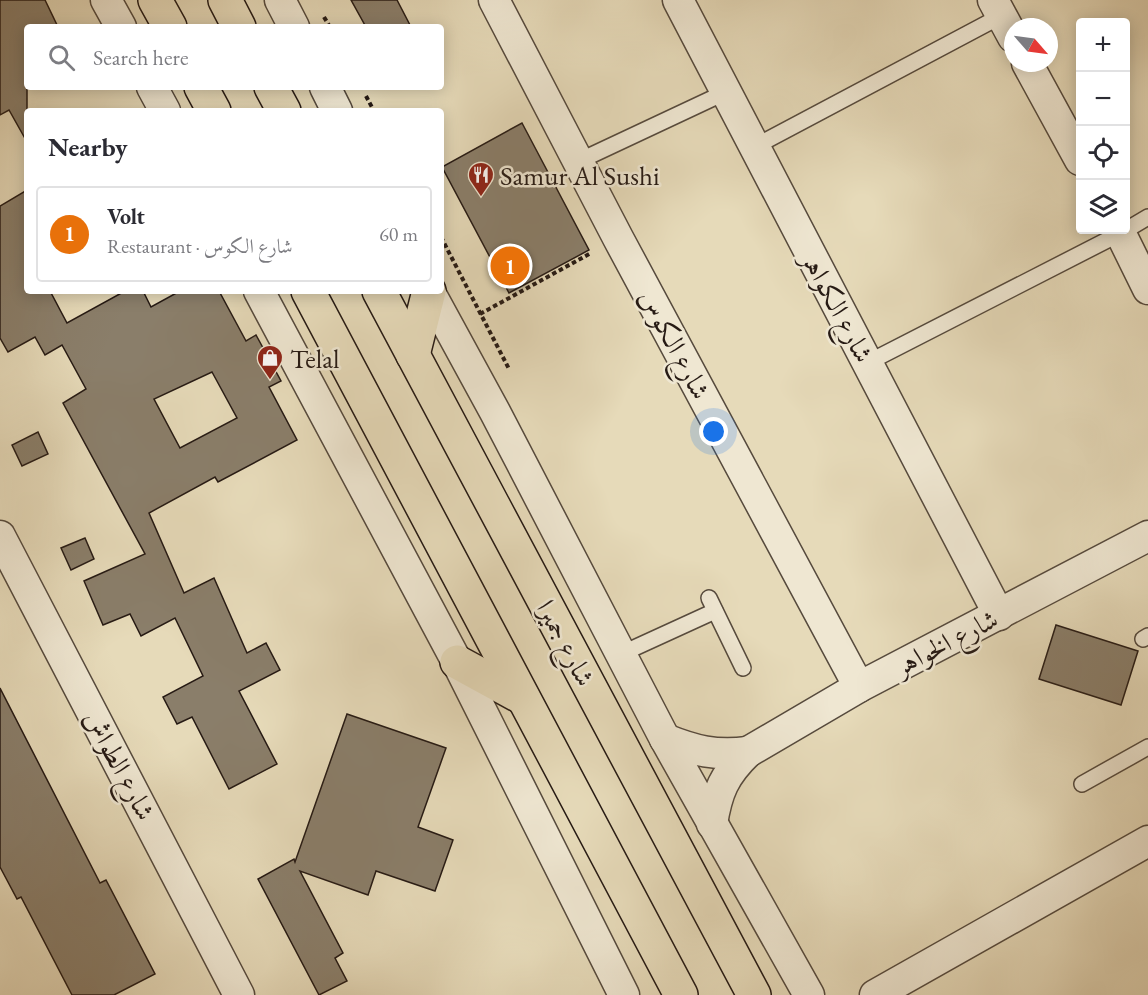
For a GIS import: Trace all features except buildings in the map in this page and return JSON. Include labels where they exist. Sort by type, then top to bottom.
[{"type":"main road","points":[[156,0],[168,24]]},
{"type":"main road","points":[[225,0],[237,24]]},
{"type":"main road","points":[[203,90],[212,108]]},
{"type":"main road","points":[[273,90],[282,108]]},
{"type":"main road","points":[[310,294],[681,995]]},
{"type":"main road","name":"شارع جميرا","points":[[381,294],[754,995]]},
{"type":"main road","points":[[413,354],[428,294]]},
{"type":"main road","points":[[457,662],[524,698]]},
{"type":"street","points":[[106,0],[119,24]]},
{"type":"street","points":[[280,0],[292,24]]},
{"type":"street","name":"شارع الكوس","points":[[494,0],[618,238],[859,687]]},
{"type":"street","name":"شارع الكواهر","points":[[678,0],[999,615]]},
{"type":"street","points":[[1032,72],[1076,153]]},
{"type":"street","points":[[154,90],[163,108]]},
{"type":"street","points":[[326,90],[336,108]]},
{"type":"street","points":[[1121,234],[1148,289]]},
{"type":"street","points":[[261,294],[457,662],[624,995]]},
{"type":"street","points":[[431,294],[495,412],[665,739],[809,995]]},
{"type":"street","name":"شارع الطواش","points":[[0,536],[239,995]]},
{"type":"street","name":"شارع الخواهر","points":[[712,824],[715,802],[723,783],[733,766],[748,752],[859,687],[1148,536]]},
{"type":"street","name":"شارع الخواهر","points":[[665,739],[702,752],[732,754],[748,752]]},
{"type":"street","points":[[875,995],[1148,841]]},
{"type":"lane","points":[[754,147],[1002,18]]},
{"type":"lane","points":[[579,161],[726,92]]},
{"type":"lane","points":[[1130,226],[1148,217]]},
{"type":"lane","points":[[867,363],[1114,234]]},
{"type":"lane","points":[[621,654],[712,605],[743,668]]},
{"type":"lane","points":[[1082,784],[1148,747]]},
{"type":"path","points":[[364,90],[372,108]]},
{"type":"path","points":[[450,330],[618,238]]},
{"type":"place","name":"Samur Al Sushi","points":[[481,198]]},
{"type":"place","name":"Volt","points":[[510,266]]},
{"type":"place","name":"Telal","points":[[270,381]]}]
